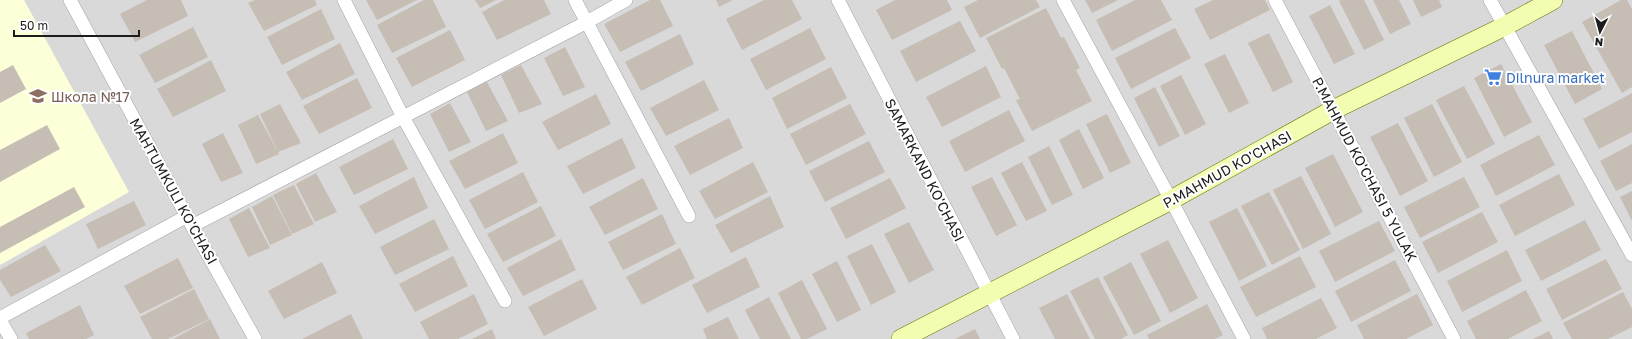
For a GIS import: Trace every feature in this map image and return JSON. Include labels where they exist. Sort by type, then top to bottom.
[{"type":"street","name":"MAHTUMKULI KO'CHASI","points":[[70,0],[189,221],[255,339]]},
{"type":"street","points":[[344,0],[403,116],[504,300]]},
{"type":"street","points":[[575,0],[689,216]]},
{"type":"street","points":[[11,339],[0,319],[189,221],[403,116],[587,22],[626,0]]},
{"type":"street","name":"SAMARKAND KO'CHASI","points":[[838,0],[1013,339]]},
{"type":"street","points":[[1063,0],[1244,339]]},
{"type":"street","name":"P.MAHMUD KO'CHASI 5 YULAK","points":[[1275,0],[1454,339]]},
{"type":"street","points":[[1490,0],[1632,255]]},
{"type":"street","name":"P.MAHMUD KO'CHASI","points":[[901,339],[1171,200],[1333,110],[1505,26],[1553,0]]},
{"type":"shaded area","points":[[0,0],[1632,0],[1632,339],[0,339]]},
{"type":"shaded area","name":"Школа №17","points":[[0,0],[24,0],[129,192],[0,265]]},
{"type":"building","points":[[147,0],[181,0],[188,16],[135,42],[120,14]]},
{"type":"building","points":[[255,0],[315,0],[317,5],[264,31],[248,3]]},
{"type":"building","points":[[366,0],[417,0],[377,20]]},
{"type":"building","points":[[424,0],[433,0],[446,27],[392,53],[377,25]]},
{"type":"building","points":[[475,0],[496,0],[480,8]]},
{"type":"building","points":[[504,0],[544,0],[551,14],[497,40],[482,12]]},
{"type":"building","points":[[650,0],[660,0],[673,26],[620,52],[604,24]]},
{"type":"building","points":[[716,0],[733,0],[719,7]]},
{"type":"building","points":[[764,0],[792,0],[802,19],[742,50],[726,19]]},
{"type":"building","points":[[895,0],[947,0],[952,10],[892,40],[876,10]]},
{"type":"building","points":[[978,0],[1036,0],[1040,7],[980,38],[964,7]]},
{"type":"building","points":[[1085,0],[1118,0],[1092,13]]},
{"type":"building","points":[[1135,0],[1161,0],[1172,20],[1112,51],[1096,20]]},
{"type":"building","points":[[1213,0],[1265,0],[1270,10],[1210,40],[1194,9]]},
{"type":"building","points":[[1364,0],[1384,40],[1364,50],[1339,1]]},
{"type":"building","points":[[1373,0],[1399,0],[1411,24],[1390,34]]},
{"type":"building","points":[[1413,0],[1439,0],[1442,7],[1421,17]]},
{"type":"building","points":[[1621,0],[1627,0],[1632,9],[1632,87],[1622,93],[1582,22]]},
{"type":"building","points":[[1330,5],[1355,54],[1334,64],[1309,16]]},
{"type":"building","points":[[1046,8],[1061,38],[1064,37],[1080,68],[1076,70],[1092,101],[1032,131],[1016,100],[1020,99],[986,38]]},
{"type":"building","points":[[321,9],[335,39],[282,65],[267,37]]},
{"type":"building","points":[[960,21],[976,51],[916,82],[900,51]]},
{"type":"building","points":[[193,27],[208,57],[155,83],[139,55]]},
{"type":"building","points":[[810,28],[826,59],[766,90],[750,59]]},
{"type":"building","points":[[1175,28],[1191,58],[1131,89],[1115,58]]},
{"type":"building","points":[[450,30],[465,60],[412,87],[396,58]]},
{"type":"building","points":[[1572,31],[1602,89],[1575,104],[1544,45]]},
{"type":"building","points":[[1269,33],[1293,82],[1273,92],[1248,43]]},
{"type":"building","points":[[680,34],[694,64],[641,91],[625,62]]},
{"type":"building","points":[[340,43],[355,74],[302,100],[286,72]]},
{"type":"building","points":[[565,47],[585,87],[563,96],[544,58]]},
{"type":"building","points":[[1225,54],[1249,103],[1229,113],[1204,64]]},
{"type":"building","points":[[211,60],[226,91],[173,117],[157,89]]},
{"type":"building","points":[[1501,64],[1532,122],[1504,137],[1474,78]]},
{"type":"building","points":[[13,65],[26,89],[0,103],[0,72]]},
{"type":"building","points":[[521,65],[542,104],[519,113],[501,75]]},
{"type":"building","points":[[986,66],[1001,97],[942,127],[926,97]]},
{"type":"building","points":[[831,67],[847,98],[787,129],[772,98]]},
{"type":"building","points":[[1181,75],[1206,124],[1185,135],[1160,86]]},
{"type":"building","points":[[357,78],[372,108],[319,134],[303,106]]},
{"type":"building","points":[[704,80],[719,110],[666,136],[650,108]]},
{"type":"building","points":[[487,82],[508,121],[486,131],[467,92]]},
{"type":"building","points":[[1464,86],[1495,144],[1467,159],[1436,100]]},
{"type":"building","points":[[1155,87],[1180,136],[1159,147],[1134,98]]},
{"type":"building","points":[[1632,93],[1632,132],[1599,149],[1583,119]]},
{"type":"building","points":[[596,94],[611,124],[558,150],[542,122]]},
{"type":"building","points":[[450,103],[471,142],[449,152],[430,114]]},
{"type":"building","points":[[280,104],[301,143],[278,152],[260,114]]},
{"type":"building","points":[[850,104],[866,134],[806,165],[790,134]]},
{"type":"building","points":[[1432,104],[1462,162],[1434,177],[1404,118]]},
{"type":"building","points":[[1009,110],[1025,141],[965,172],[949,141]]},
{"type":"building","points":[[1107,114],[1131,163],[1110,173],[1086,124]]},
{"type":"building","points":[[258,115],[279,154],[256,164],[238,125]]},
{"type":"building","points":[[729,118],[743,148],[690,175],[674,146]]},
{"type":"building","points":[[1398,123],[1428,181],[1400,196],[1370,137]]},
{"type":"building","points":[[47,125],[60,149],[0,182],[0,150]]},
{"type":"building","points":[[1079,129],[1104,178],[1083,189],[1059,140]]},
{"type":"building","points":[[223,133],[243,173],[221,182],[202,144]]},
{"type":"building","points":[[503,133],[518,163],[465,189],[449,161]]},
{"type":"building","points":[[1539,135],[1555,165],[1496,196],[1480,165]]},
{"type":"building","points":[[622,138],[636,168],[583,194],[567,166]]},
{"type":"building","points":[[393,139],[408,169],[354,195],[339,167]]},
{"type":"building","points":[[869,141],[885,172],[825,202],[809,171]]},
{"type":"building","points":[[1632,144],[1632,183],[1616,191],[1600,161]]},
{"type":"building","points":[[1049,146],[1073,195],[1052,205],[1028,157]]},
{"type":"building","points":[[1333,154],[1363,212],[1335,227],[1305,168]]},
{"type":"building","points":[[753,162],[768,192],[715,219],[699,191]]},
{"type":"building","points":[[1022,162],[1047,211],[1026,221],[1001,173]]},
{"type":"building","points":[[523,172],[538,202],[485,229],[469,200]]},
{"type":"building","points":[[316,173],[337,212],[315,222],[296,184]]},
{"type":"building","points":[[1559,174],[1575,205],[1515,236],[1499,205]]},
{"type":"building","points":[[1301,176],[1331,234],[1303,249],[1273,190]]},
{"type":"building","points":[[414,177],[428,208],[375,234],[359,206]]},
{"type":"building","points":[[992,177],[1017,225],[996,236],[971,187]]},
{"type":"building","points":[[1464,177],[1480,207],[1420,238],[1404,207]]},
{"type":"building","points":[[643,178],[658,209],[605,235],[589,207]]},
{"type":"building","points":[[890,178],[906,208],[846,239],[830,208]]},
{"type":"building","points":[[294,185],[314,224],[292,234],[273,195]]},
{"type":"building","points":[[74,187],[85,207],[0,253],[0,227]]},
{"type":"building","points":[[1632,191],[1632,221],[1620,197]]},
{"type":"building","points":[[1269,192],[1300,250],[1272,265],[1241,206]]},
{"type":"building","points":[[272,196],[292,235],[270,245],[252,207]]},
{"type":"building","points":[[770,196],[784,227],[731,253],[715,225]]},
{"type":"building","points":[[134,201],[146,225],[98,249],[86,224]]},
{"type":"building","points":[[541,206],[556,236],[503,262],[487,234]]},
{"type":"building","points":[[249,208],[270,248],[248,257],[229,219]]},
{"type":"building","points":[[1237,208],[1267,266],[1239,281],[1209,222]]},
{"type":"building","points":[[1482,212],[1498,242],[1438,273],[1422,242]]},
{"type":"building","points":[[662,214],[676,244],[623,270],[608,242]]},
{"type":"building","points":[[434,219],[449,249],[395,275],[380,247]]},
{"type":"building","points":[[1585,220],[1601,250],[1541,281],[1525,250]]},
{"type":"building","points":[[1379,221],[1395,251],[1335,282],[1319,251]]},
{"type":"building","points":[[909,222],[934,270],[909,283],[884,234]]},
{"type":"building","points":[[561,239],[576,270],[523,296],[507,268]]},
{"type":"building","points":[[1168,240],[1198,298],[1170,313],[1140,254]]},
{"type":"building","points":[[872,244],[896,292],[871,305],[847,256]]},
{"type":"building","points":[[45,245],[61,271],[11,297],[0,280],[0,270]]},
{"type":"building","points":[[680,248],[695,278],[642,305],[626,277]]},
{"type":"building","points":[[1507,250],[1522,281],[1462,312],[1447,281]]},
{"type":"building","points":[[453,256],[468,286],[415,312],[399,284]]},
{"type":"building","points":[[1300,256],[1316,287],[1256,317],[1240,287]]},
{"type":"building","points":[[746,257],[760,287],[707,313],[692,285]]},
{"type":"building","points":[[178,258],[193,288],[140,314],[124,286]]},
{"type":"building","points":[[1606,259],[1622,289],[1562,320],[1546,289]]},
{"type":"building","points":[[1395,260],[1411,291],[1351,322],[1335,291]]},
{"type":"building","points":[[837,261],[861,310],[837,322],[812,274]]},
{"type":"building","points":[[322,262],[337,293],[284,319],[268,291]]},
{"type":"building","points":[[1131,262],[1161,321],[1134,335],[1103,277]]},
{"type":"building","points":[[1098,277],[1128,335],[1121,339],[1095,339],[1070,291]]},
{"type":"building","points":[[582,279],[597,309],[544,336],[528,307]]},
{"type":"building","points":[[802,280],[827,329],[807,339],[801,339],[778,293]]},
{"type":"building","points":[[194,289],[209,319],[168,339],[152,339],[140,317]]},
{"type":"building","points":[[1526,290],[1542,321],[1508,339],[1476,339],[1467,321]]},
{"type":"building","points":[[1623,292],[1632,309],[1632,327],[1608,339],[1572,339],[1563,323]]},
{"type":"building","points":[[474,294],[488,324],[458,339],[429,339],[420,322]]},
{"type":"building","points":[[1067,294],[1090,339],[1055,339],[1039,308]]},
{"type":"building","points":[[1417,294],[1433,325],[1406,339],[1364,339],[1357,325]]},
{"type":"building","points":[[769,297],[791,339],[760,339],[745,310]]},
{"type":"building","points":[[1321,298],[1337,328],[1316,339],[1267,339],[1262,328]]},
{"type":"building","points":[[1207,304],[1223,335],[1215,339],[1149,339],[1147,335]]},
{"type":"building","points":[[80,305],[94,335],[86,339],[29,339],[26,333]]},
{"type":"building","points":[[351,314],[363,339],[302,339]]},
{"type":"building","points":[[728,317],[739,339],[707,339],[703,329]]},
{"type":"building","points":[[210,319],[220,339],[173,339]]},
{"type":"building","points":[[492,329],[496,339],[472,339]]},
{"type":"building","points":[[975,329],[980,339],[955,339]]},
{"type":"building","points":[[1549,331],[1553,339],[1533,339]]},
{"type":"place","name":"Dilnura market","points":[[1493,77]]},
{"type":"place","name":"Школа №17","points":[[38,96]]}]
